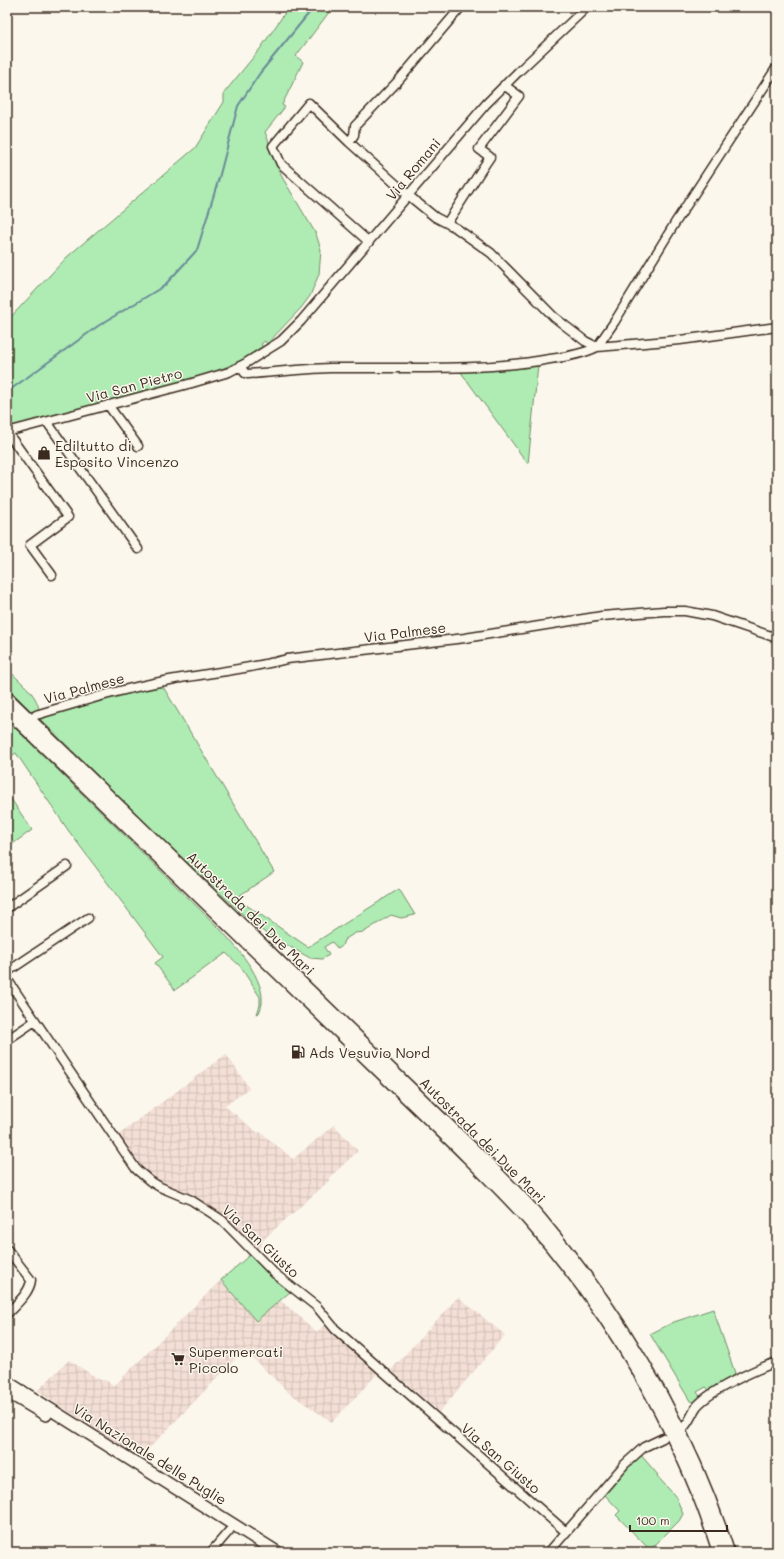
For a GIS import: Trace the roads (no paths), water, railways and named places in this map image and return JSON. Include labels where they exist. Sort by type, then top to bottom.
[{"type":"highway","name":"Autostrada dei Due Mari","points":[[7,698],[460,1137],[511,1187],[540,1219],[580,1269],[606,1306],[634,1348],[652,1379],[699,1474],[728,1552]]},
{"type":"highway","name":"Autostrada dei Due Mari","points":[[7,710],[454,1143],[504,1193],[533,1225],[608,1322],[645,1383],[691,1478],[719,1552]]},
{"type":"main road","name":"Via Nazionale delle Puglie","points":[[7,1382],[277,1552]]},
{"type":"main road","name":"Via Nazionale delle Puglie","points":[[7,1392],[263,1552]]},
{"type":"street","points":[[349,142],[354,134],[355,126],[399,80],[461,7]]},
{"type":"street","name":"Via Romani","points":[[264,353],[281,341],[301,321],[486,104],[504,85],[587,7]]},
{"type":"street","points":[[240,366],[245,373],[248,374],[329,368],[419,369],[500,366],[565,357],[590,351],[597,347],[615,322],[675,223],[777,67]]},
{"type":"street","points":[[447,223],[490,157],[479,149],[519,96],[504,85]]},
{"type":"street","points":[[369,242],[281,164],[273,146],[309,103],[408,196],[435,218],[456,228],[491,253],[554,317],[585,341],[597,347],[680,340],[777,327]]},
{"type":"street","name":"Via San Pietro","points":[[7,432],[228,372],[264,353]]},
{"type":"street","points":[[108,405],[138,446]]},
{"type":"street","points":[[47,422],[138,549]]},
{"type":"street","points":[[7,432],[68,517],[30,545],[52,575]]},
{"type":"street","name":"Via Palmese","points":[[36,715],[102,696],[168,680],[268,664],[287,659],[465,638],[602,616],[664,611],[685,611],[712,616],[777,638]]},
{"type":"street","points":[[7,908],[67,866]]},
{"type":"street","points":[[7,972],[88,918]]},
{"type":"street","name":"Via San Giusto","points":[[7,979],[136,1169],[160,1187],[191,1200],[222,1220],[274,1273],[317,1307],[335,1328],[566,1532]]},
{"type":"street","points":[[7,1040],[35,1021]]},
{"type":"street","points":[[7,1249],[31,1280],[31,1284],[24,1296],[7,1314]]},
{"type":"street","points":[[684,1428],[693,1411],[707,1398],[745,1375],[777,1362]]},
{"type":"street","points":[[549,1552],[625,1464],[644,1447],[663,1438]]},
{"type":"street","points":[[211,1552],[229,1531]]},
{"type":"waterway","points":[[7,392],[98,326],[164,286],[197,250],[219,178],[238,106],[260,73],[309,13],[312,7]]},
{"type":"tunnel","points":[[7,724],[22,719]]},
{"type":"place","name":"Ediltutto di Esposito Vincenzo","points":[[44,453]]},
{"type":"place","name":"Ads Vesuvio Nord","points":[[298,1052]]},
{"type":"place","name":"Supermercati Piccolo","points":[[178,1359]]}]
